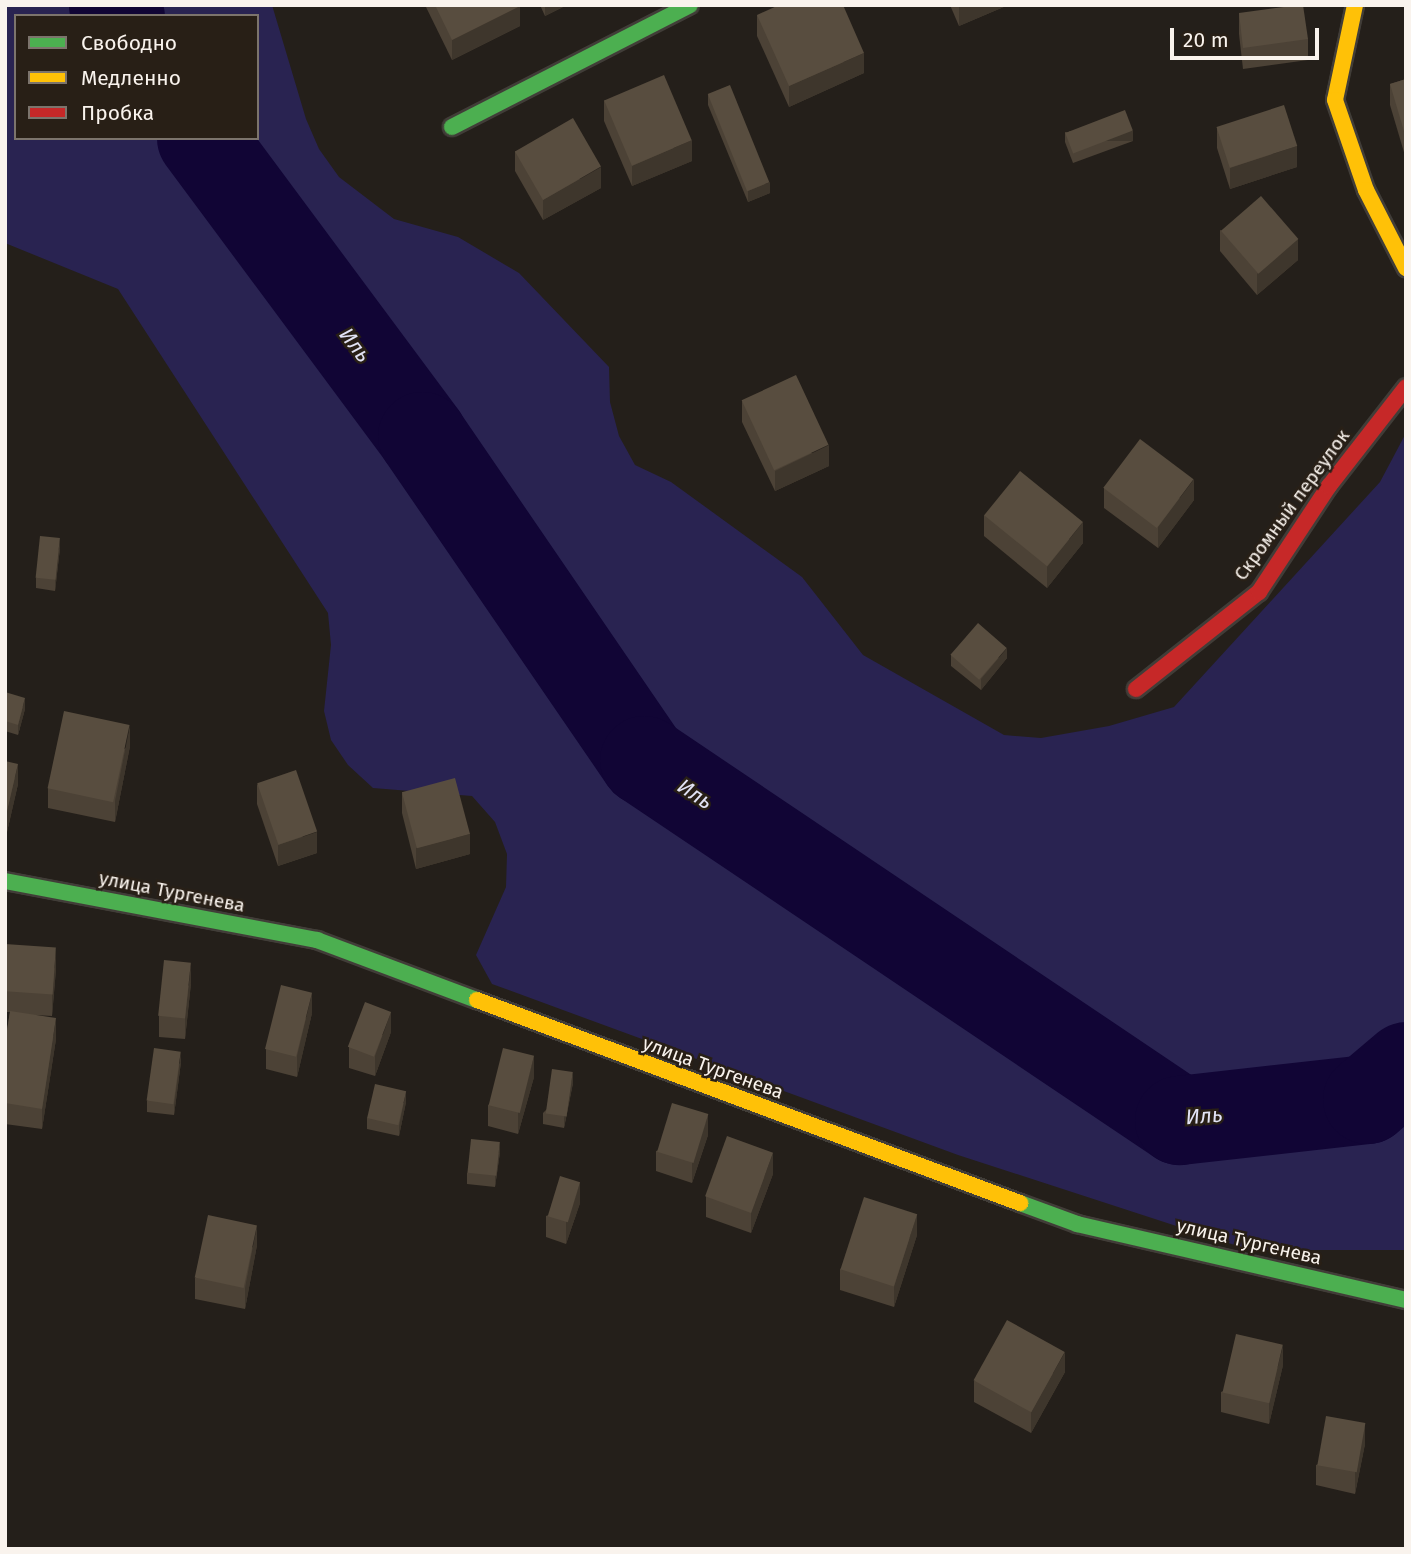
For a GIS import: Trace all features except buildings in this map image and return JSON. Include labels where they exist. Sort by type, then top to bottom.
[{"type":"street","points":[[452,127],[690,5]]},
{"type":"street","points":[[1355,5],[1335,100],[1366,190],[1406,268]]},
{"type":"street","name":"Скромный переулок","points":[[1136,689],[1259,592],[1329,486],[1406,387]]},
{"type":"street","name":"улица Тургенева","points":[[5,881],[317,940],[1077,1224],[1406,1300]]},
{"type":"shaded area","points":[[5,5],[272,5],[306,119],[319,149],[339,177],[394,219],[458,237],[519,273],[609,367],[610,402],[619,436],[635,465],[671,482],[802,577],[863,655],[1004,735],[1041,738],[1109,726],[1174,707],[1380,482],[1406,433],[1406,1250],[1250,1250],[958,1155],[492,984],[476,955],[506,887],[507,854],[495,822],[472,796],[373,788],[348,765],[331,740],[324,711],[331,645],[328,613],[118,289],[5,243]]},
{"type":"waterway","name":"Иль","points":[[113,5],[119,14]]},
{"type":"waterway","name":"Иль","points":[[202,140],[422,436],[644,760],[1179,1120],[1367,1099],[1406,1066]]},
{"type":"traffic: fast","points":[[452,127],[690,5]]},
{"type":"traffic: fast","points":[[5,881],[317,940],[477,1000]]},
{"type":"traffic: fast","points":[[1020,1203],[1077,1224],[1406,1300]]},
{"type":"traffic: slow","points":[[1355,5],[1335,100],[1366,190],[1406,268]]},
{"type":"traffic: slow","points":[[477,1000],[1020,1203]]},
{"type":"traffic: jam","points":[[1136,689],[1259,592],[1329,486],[1406,387]]}]
